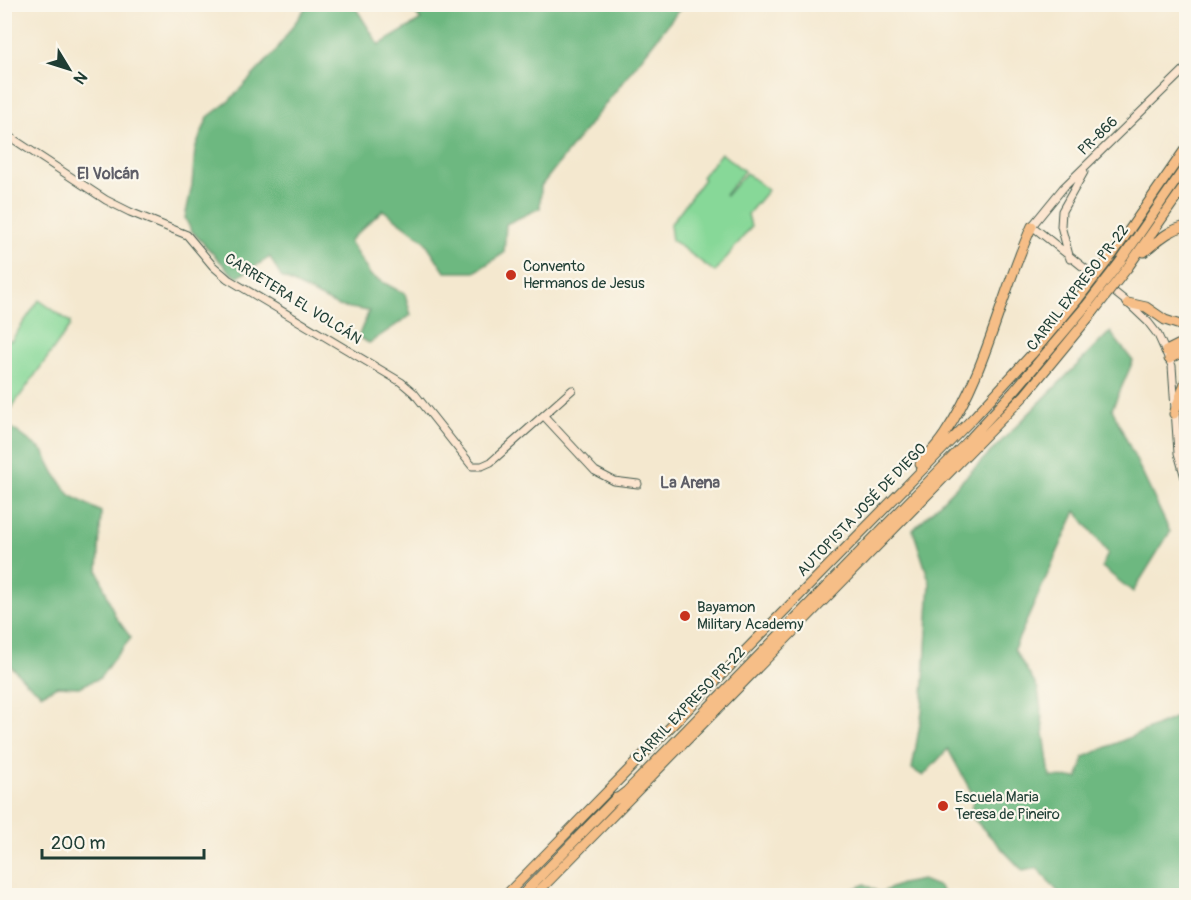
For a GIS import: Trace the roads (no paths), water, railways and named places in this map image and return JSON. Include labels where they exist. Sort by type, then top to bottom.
[{"type":"highway","name":"AUTOPISTA JOSÉ DE DIEGO","points":[[505,896],[1012,376],[1078,299],[1123,261],[1186,148]]},
{"type":"highway","name":"CARRIL EXPRESO PR-22","points":[[1123,261],[1186,166]]},
{"type":"highway","name":"AUTOPISTA JOSÉ DE DIEGO","points":[[534,896],[1023,396],[1123,261],[1186,184]]},
{"type":"highway","points":[[873,520],[891,494],[939,443],[958,412],[981,365],[1032,226]]},
{"type":"highway","points":[[1123,261],[1169,231],[1186,226]]},
{"type":"highway","points":[[1128,303],[1146,307],[1165,320],[1186,327]]},
{"type":"highway","name":"CARRIL EXPRESO PR-22","points":[[521,896],[758,648],[916,488],[985,422],[1090,308]]},
{"type":"highway","points":[[1168,355],[1186,341]]},
{"type":"highway","points":[[1168,355],[1186,350]]},
{"type":"highway","points":[[1174,414],[1186,380]]},
{"type":"street","name":"PR-866","points":[[1032,226],[1064,188],[1186,68]]},
{"type":"street","name":"CARRETERA EL VOLCÁN","points":[[4,133],[106,200],[130,213],[187,236],[213,266],[228,279],[401,382],[414,393],[472,466],[482,466],[491,462],[572,390]]},
{"type":"street","points":[[1070,259],[1061,226],[1062,211],[1090,163]]},
{"type":"street","points":[[1032,226],[1070,259],[1128,303],[1158,335],[1172,366],[1178,453],[1186,481]]},
{"type":"street","points":[[544,416],[595,471],[614,481],[638,484]]},
{"type":"place","name":"Convento Hermanos de Jesus","points":[[511,275]]},
{"type":"place","name":"Bayamon Military Academy","points":[[685,616]]},
{"type":"place","name":"Escuela Maria Teresa de Pineiro","points":[[943,806]]},
{"type":"district","name":"El Volcán","points":[[108,174]]},
{"type":"district","name":"La Arena","points":[[690,483]]}]
